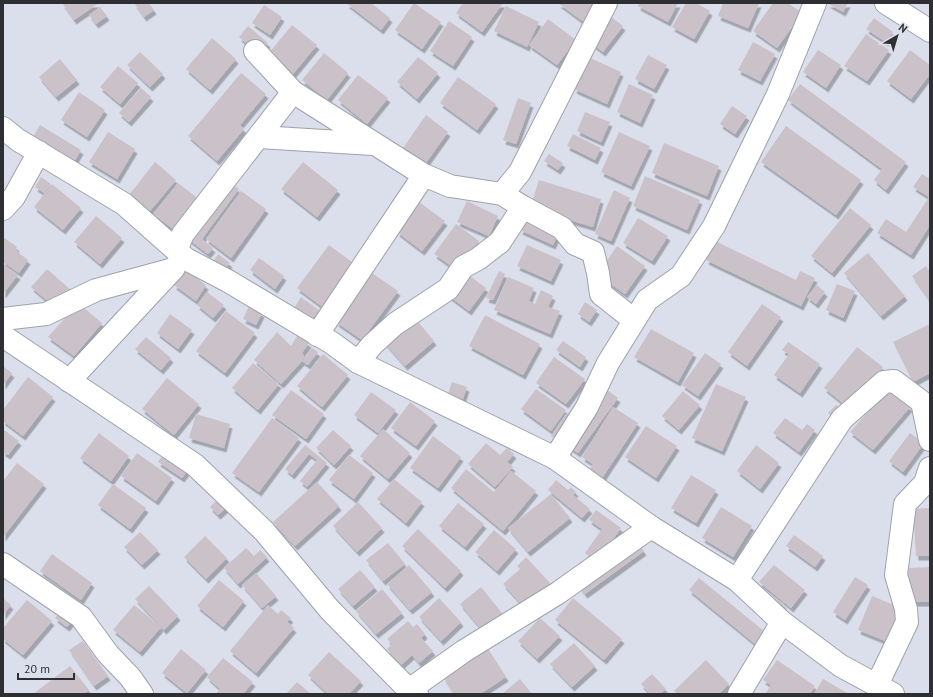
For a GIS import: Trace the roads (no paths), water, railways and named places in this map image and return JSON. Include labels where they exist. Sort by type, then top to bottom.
[{"type":"street","points":[[502,194],[520,172],[606,3]]},
{"type":"street","points":[[555,458],[587,407],[608,363],[647,300],[681,276],[714,226],[778,94],[815,3]]},
{"type":"street","points":[[886,3],[930,31]]},
{"type":"street","points":[[255,51],[293,92],[424,175],[450,186],[502,194],[562,228],[575,244],[592,252],[598,273],[601,294],[634,320]]},
{"type":"street","points":[[69,381],[178,259],[183,234],[293,92]]},
{"type":"street","points":[[3,128],[18,140],[124,204],[178,259],[228,281],[332,343],[358,362],[555,458],[651,527],[737,580],[782,622],[841,666],[885,690],[908,622],[906,608],[896,575],[905,504],[925,483],[930,468]]},
{"type":"street","points":[[259,136],[376,144]]},
{"type":"street","points":[[3,209],[14,197],[39,152]]},
{"type":"street","points":[[317,335],[424,175]]},
{"type":"street","points":[[358,362],[372,345],[395,324],[448,289],[463,267],[478,259],[500,242],[523,207]]},
{"type":"street","points":[[3,319],[46,314],[96,290],[178,259]]},
{"type":"street","points":[[3,336],[195,464],[264,531],[330,610],[413,692],[464,651],[558,592],[651,527]]},
{"type":"street","points":[[737,580],[842,419],[884,382],[894,381],[922,402],[930,440]]},
{"type":"street","points":[[3,564],[81,617],[108,654],[130,677],[142,694]]},
{"type":"street","points":[[739,694],[782,622]]}]
